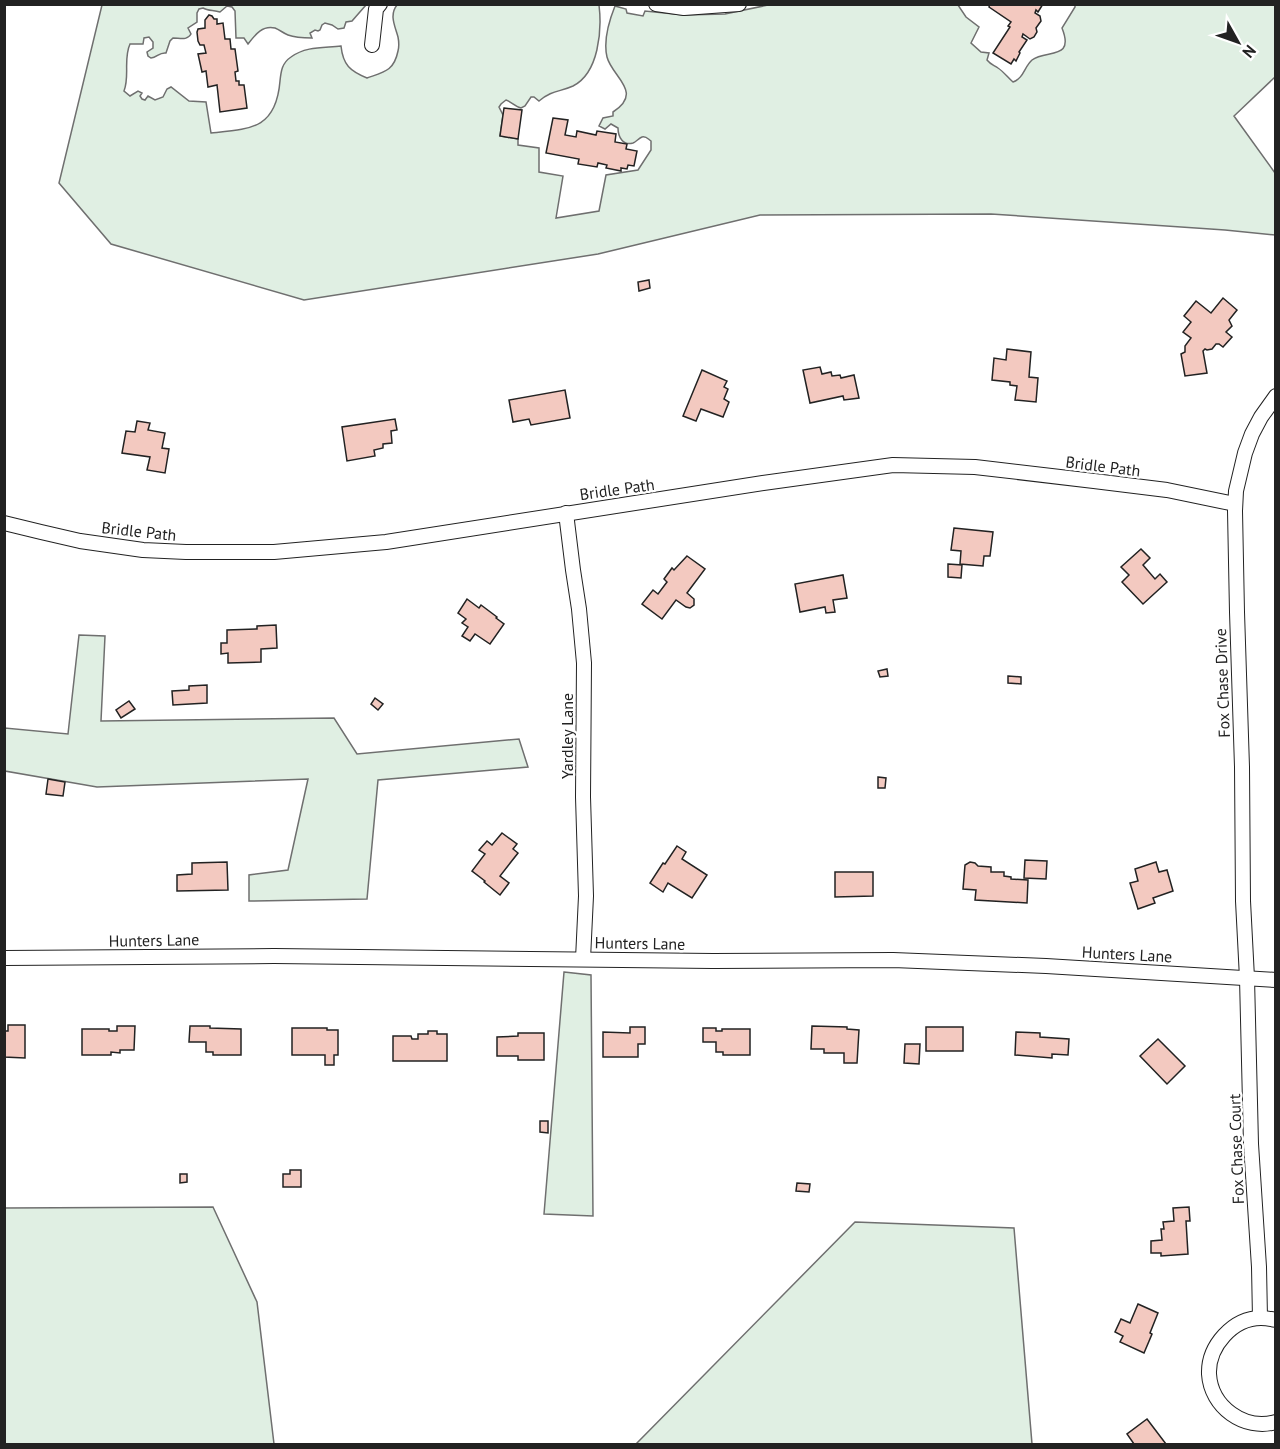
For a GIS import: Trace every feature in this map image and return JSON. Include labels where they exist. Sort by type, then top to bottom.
[{"type":"street","points":[[372,45],[376,9],[380,4]]},
{"type":"street","points":[[656,4],[684,8],[739,4]]},
{"type":"street","name":"Fox Chase Drive","points":[[1247,978],[1242,880],[1235,504],[1240,472],[1252,434],[1275,396]]},
{"type":"street","name":"Bridle Path","points":[[4,523],[121,547],[186,552],[296,550],[386,542],[893,465],[975,467],[1167,490],[1235,504]]},
{"type":"street","name":"Yardley Lane","points":[[566,513],[584,663],[583,797],[586,896],[583,959]]},
{"type":"street","name":"Hunters Lane","points":[[4,958],[205,956],[713,961],[893,960],[1046,966],[1275,980]]},
{"type":"street","name":"Fox Chase Court","points":[[1247,978],[1251,1144],[1260,1318]]},
{"type":"street","points":[[1275,1320],[1260,1318],[1240,1323],[1223,1335],[1212,1354],[1209,1374],[1215,1395],[1227,1412],[1245,1422],[1266,1425],[1275,1422]]},
{"type":"green space","points":[[773,4],[958,5],[966,17],[979,27],[971,43],[981,52],[989,53],[987,60],[1013,82],[1019,78],[1032,60],[1062,50],[1065,38],[1062,28],[1075,5],[1275,5],[1275,77],[1234,116],[1275,173],[1275,235],[991,214],[760,215],[598,254],[304,300],[111,244],[59,183],[102,5],[366,5],[352,21],[346,22],[344,28],[338,29],[325,23],[320,30],[310,33],[312,38],[291,36],[270,27],[259,32],[248,44],[244,38],[236,38],[235,11],[232,7],[227,6],[220,12],[199,9],[197,22],[188,28],[191,34],[183,39],[173,38],[166,53],[153,58],[148,56],[147,52],[153,48],[153,42],[149,37],[144,38],[143,44],[130,44],[124,91],[130,96],[138,91],[142,93],[140,96],[142,99],[145,100],[148,96],[155,100],[163,97],[167,89],[171,87],[189,101],[206,102],[211,133],[249,127],[259,124],[267,117],[278,97],[284,65],[297,53],[315,48],[341,46],[346,63],[361,75],[367,78],[387,70],[394,63],[398,49],[393,17],[397,5],[599,5],[600,26],[597,50],[582,80],[539,101],[531,97],[521,108],[506,100],[499,107],[503,115],[500,136],[518,139],[518,145],[539,148],[539,172],[563,176],[556,218],[599,211],[606,175],[638,170],[651,150],[651,141],[646,137],[629,144],[620,137],[618,128],[611,124],[605,129],[599,126],[603,118],[613,116],[613,112],[622,105],[626,98],[624,84],[610,64],[606,51],[607,31],[615,6],[626,9],[627,13],[643,16],[645,11],[684,15],[725,14]]},
{"type":"green space","points":[[79,635],[105,636],[101,721],[334,718],[357,754],[519,739],[528,767],[378,780],[367,899],[249,901],[249,875],[288,870],[308,779],[97,787],[5,771],[5,728],[68,734]]},
{"type":"green space","points":[[564,972],[591,975],[593,1216],[544,1214]]},
{"type":"green space","points":[[213,1207],[257,1302],[274,1444],[5,1444],[5,1208]]},
{"type":"green space","points":[[855,1222],[1014,1228],[1032,1444],[636,1444]]},
{"type":"building","points":[[990,4],[1043,4],[1035,13],[1040,16],[1041,21],[1036,28],[1037,32],[1030,39],[1023,34],[1022,37],[1027,40],[1016,61],[1014,59],[1011,64],[993,53],[1011,22],[989,7]]},
{"type":"building","points":[[209,15],[217,19],[217,24],[223,23],[225,39],[230,39],[231,49],[235,49],[238,71],[235,72],[236,81],[239,81],[239,85],[244,85],[247,108],[220,112],[217,85],[208,87],[206,71],[202,72],[198,54],[206,53],[204,45],[200,45],[198,41],[197,32],[198,29],[205,28],[205,20]]},
{"type":"building","points":[[504,108],[522,110],[518,139],[500,136]]},
{"type":"building","points":[[553,118],[568,120],[565,135],[576,137],[577,131],[596,135],[597,131],[616,134],[615,142],[627,144],[626,149],[637,151],[634,166],[628,165],[627,169],[621,168],[621,171],[606,168],[607,165],[598,163],[597,167],[578,164],[579,159],[546,153]]},
{"type":"building","points":[[649,280],[650,288],[639,291],[638,282]]},
{"type":"building","points":[[1223,298],[1237,310],[1229,320],[1232,326],[1226,332],[1232,337],[1223,347],[1216,344],[1212,349],[1203,351],[1207,373],[1185,376],[1181,354],[1185,352],[1185,346],[1191,338],[1183,332],[1191,322],[1184,316],[1196,301],[1211,313]]},
{"type":"building","points":[[1007,349],[1031,352],[1029,377],[1038,378],[1036,402],[1015,400],[1017,386],[1010,385],[1010,382],[992,380],[994,358],[1006,360]]},
{"type":"building","points":[[820,367],[822,374],[831,372],[832,376],[840,375],[841,378],[854,375],[859,398],[844,400],[843,396],[810,403],[803,370]]},
{"type":"building","points":[[702,370],[727,381],[724,387],[728,389],[724,399],[729,402],[723,417],[701,409],[696,421],[683,416]]},
{"type":"building","points":[[565,390],[570,418],[531,425],[529,419],[513,422],[509,400]]},
{"type":"building","points":[[395,419],[397,430],[391,431],[392,443],[383,444],[383,448],[374,450],[375,456],[347,461],[342,427]]},
{"type":"building","points":[[137,421],[150,423],[148,430],[165,433],[162,448],[169,449],[165,473],[147,470],[150,457],[122,453],[126,431],[135,432]]},
{"type":"building","points":[[954,528],[993,532],[990,556],[984,556],[983,566],[960,564],[961,551],[951,550]]},
{"type":"building","points":[[1141,549],[1150,558],[1143,565],[1155,579],[1160,574],[1167,582],[1143,604],[1122,582],[1129,575],[1121,567]]},
{"type":"building","points":[[687,556],[705,569],[687,593],[694,599],[694,605],[690,608],[686,607],[676,600],[662,619],[642,604],[653,590],[658,594],[667,582],[664,579],[672,568],[674,570]]},
{"type":"building","points":[[948,564],[962,565],[961,578],[948,577]]},
{"type":"building","points":[[843,575],[847,598],[833,600],[835,612],[826,613],[825,607],[800,612],[795,584]]},
{"type":"building","points":[[467,599],[479,608],[481,605],[504,624],[490,644],[475,634],[470,641],[462,636],[468,627],[462,623],[466,619],[458,613]]},
{"type":"building","points":[[276,625],[277,648],[261,649],[261,662],[228,663],[228,653],[221,654],[221,643],[227,643],[227,630],[257,629],[257,626]]},
{"type":"building","points":[[887,669],[888,676],[880,677],[878,671]]},
{"type":"building","points":[[1008,676],[1021,677],[1021,684],[1008,683]]},
{"type":"building","points":[[207,685],[207,703],[173,705],[172,691],[189,690],[189,686]]},
{"type":"building","points":[[375,698],[383,704],[378,710],[371,704]]},
{"type":"building","points":[[129,701],[135,709],[121,718],[116,710]]},
{"type":"building","points":[[878,777],[886,778],[885,788],[878,788]]},
{"type":"building","points":[[48,779],[65,782],[63,796],[46,794]]},
{"type":"building","points":[[502,833],[517,844],[513,849],[518,853],[500,876],[509,883],[500,895],[472,871],[485,854],[479,850],[487,841],[492,845]]},
{"type":"building","points":[[677,846],[686,852],[682,859],[707,875],[692,898],[668,883],[663,892],[650,883]]},
{"type":"building","points":[[1025,860],[1047,861],[1046,879],[1024,878]]},
{"type":"building","points":[[227,862],[228,890],[177,891],[177,875],[192,874],[192,863]]},
{"type":"building","points":[[970,862],[978,866],[991,867],[991,872],[1004,872],[1004,876],[1011,877],[1011,879],[1028,880],[1027,903],[975,900],[976,890],[963,889],[965,865]]},
{"type":"building","points":[[1156,862],[1159,872],[1167,870],[1173,891],[1153,898],[1155,903],[1138,909],[1130,883],[1138,881],[1135,869]]},
{"type":"building","points":[[835,872],[873,872],[873,896],[835,897]]},
{"type":"building","points":[[8,1025],[25,1025],[25,1058],[4,1057],[4,1031],[8,1031]]},
{"type":"building","points":[[117,1026],[135,1026],[134,1050],[120,1050],[120,1053],[111,1052],[111,1055],[82,1055],[82,1029],[117,1031]]},
{"type":"building","points":[[190,1026],[241,1029],[241,1055],[213,1055],[213,1052],[206,1052],[206,1042],[189,1042]]},
{"type":"building","points":[[812,1026],[847,1027],[847,1029],[859,1030],[857,1063],[844,1063],[844,1053],[824,1053],[824,1049],[811,1049]]},
{"type":"building","points":[[630,1027],[645,1027],[645,1044],[638,1044],[638,1057],[603,1057],[603,1032],[630,1033]]},
{"type":"building","points":[[926,1027],[963,1027],[963,1051],[926,1051]]},
{"type":"building","points":[[292,1028],[338,1030],[338,1055],[334,1055],[334,1065],[325,1065],[325,1055],[292,1055]]},
{"type":"building","points":[[703,1028],[716,1028],[716,1031],[750,1029],[750,1055],[723,1055],[723,1052],[716,1052],[716,1042],[703,1042]]},
{"type":"building","points":[[428,1031],[447,1034],[447,1061],[393,1061],[393,1036],[411,1036],[412,1039],[418,1039],[418,1034],[428,1034]]},
{"type":"building","points":[[1016,1032],[1040,1033],[1040,1037],[1069,1039],[1068,1055],[1052,1054],[1052,1058],[1015,1055]]},
{"type":"building","points":[[518,1033],[544,1033],[544,1060],[518,1060],[518,1056],[497,1056],[497,1037],[518,1036]]},
{"type":"building","points":[[1158,1039],[1185,1066],[1167,1084],[1140,1056]]},
{"type":"building","points":[[905,1044],[920,1044],[919,1064],[904,1063]]},
{"type":"building","points":[[540,1121],[548,1121],[548,1133],[540,1132]]},
{"type":"building","points":[[290,1170],[301,1170],[301,1187],[283,1187],[283,1174],[290,1174]]},
{"type":"building","points":[[180,1174],[187,1174],[187,1182],[180,1183]]},
{"type":"building","points":[[797,1183],[810,1184],[809,1192],[796,1191]]},
{"type":"building","points":[[1189,1207],[1190,1221],[1186,1221],[1188,1254],[1161,1256],[1161,1253],[1151,1253],[1151,1241],[1162,1240],[1163,1222],[1174,1221],[1173,1208]]},
{"type":"building","points":[[1138,1304],[1158,1313],[1144,1353],[1120,1342],[1123,1336],[1115,1332],[1121,1319],[1130,1323]]},
{"type":"building","points":[[1147,1419],[1166,1444],[1134,1444],[1127,1434]]}]
